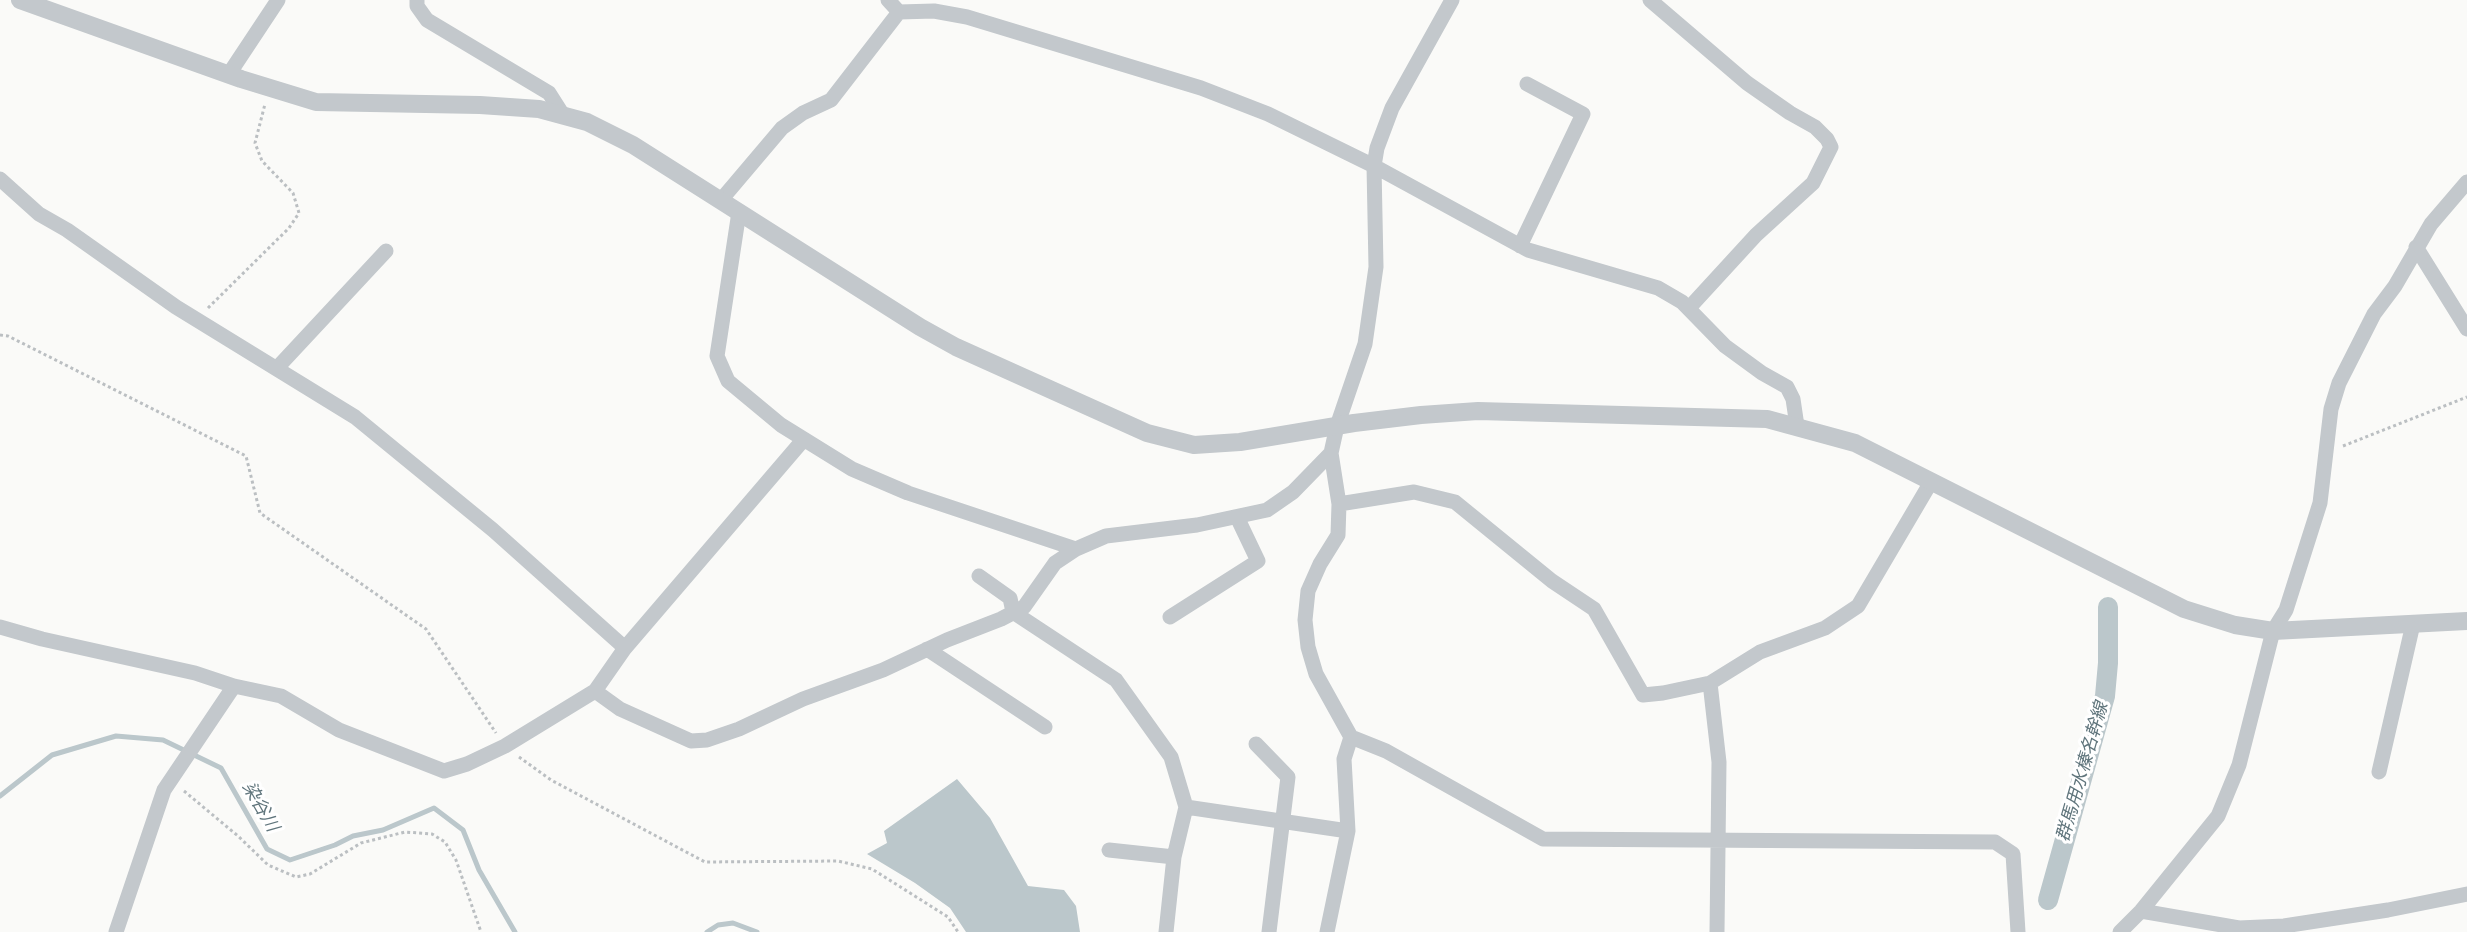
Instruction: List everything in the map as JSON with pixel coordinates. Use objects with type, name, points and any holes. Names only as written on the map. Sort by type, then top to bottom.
[{"type":"street","points":[[20,0],[229,74],[316,102],[480,105],[539,109],[586,122],[633,145],[882,304],[956,347],[1147,433],[1194,445],[1240,442],[1421,415],[1478,411],[1767,419],[1855,443],[2184,609],[2235,625],[2272,631],[2467,621]]},
{"type":"street","points":[[229,74],[278,0]]},
{"type":"street","points":[[417,0],[417,6],[427,20],[549,93],[563,115]]},
{"type":"street","points":[[888,0],[899,12],[934,11],[967,17],[1202,88],[1268,114],[1374,166],[1520,246],[1569,263],[1658,288],[1689,308],[1725,346],[1762,373],[1787,387],[1793,399],[1797,426]]},
{"type":"street","points":[[1452,0],[1392,108],[1377,148],[1374,166],[1375,278],[1365,344],[1337,426],[1331,453],[1339,504],[1338,535],[1320,564],[1308,591],[1305,620],[1308,647],[1316,674],[1351,737],[1386,751],[1543,839],[1995,842],[2013,854],[2018,932]]},
{"type":"street","points":[[1650,0],[1747,83],[1790,113],[1815,127],[1827,139],[1831,147],[1813,183],[1756,235],[1689,308]]},
{"type":"street","points":[[721,200],[782,128],[803,113],[831,100],[899,12]]},
{"type":"street","points":[[1520,246],[1583,114],[1527,84]]},
{"type":"street","points":[[0,179],[39,214],[67,230],[196,319],[355,417],[493,530],[625,648]]},
{"type":"street","points":[[2120,932],[2141,911],[2218,816],[2239,765],[2272,631],[2286,610],[2320,503],[2331,409],[2339,383],[2374,314],[2395,286],[2416,247],[2431,224],[2467,182]]},
{"type":"street","points":[[739,213],[717,356],[728,381],[781,425],[852,469],[908,494],[1076,549]]},
{"type":"street","points":[[2416,247],[2467,329]]},
{"type":"street","points":[[277,368],[386,251]]},
{"type":"street","points":[[0,627],[42,639],[195,673],[234,686],[281,696],[339,730],[444,771],[467,764],[505,746],[595,691],[625,648],[804,439]]},
{"type":"street","points":[[595,691],[620,709],[691,741],[707,741],[739,729],[803,699],[883,670],[1024,607],[1055,563],[1076,549],[1106,536],[1197,525],[1267,510],[1293,492],[1331,453]]},
{"type":"street","points":[[1339,504],[1414,492],[1455,502],[1552,581],[1594,609],[1643,694],[1663,693],[1710,683],[1760,652],[1825,628],[1858,606],[1931,482]]},
{"type":"street","points":[[1170,618],[1258,561],[1237,517]]},
{"type":"street","points":[[980,576],[1010,598],[1013,612],[1116,680],[1171,757],[1186,807],[1174,857],[1166,932]]},
{"type":"street","points":[[2379,772],[2413,624]]},
{"type":"street","points":[[927,649],[1045,727]]},
{"type":"street","points":[[1710,683],[1719,762],[1717,932]]},
{"type":"street","points":[[116,932],[164,790],[234,686]]},
{"type":"street","points":[[1327,932],[1348,831],[1344,759],[1351,737]]},
{"type":"street","points":[[1256,744],[1288,777],[1269,932]]},
{"type":"street","points":[[1186,807],[1348,831]]},
{"type":"street","points":[[1109,850],[1174,857]]},
{"type":"street","points":[[2141,911],[2239,928],[2284,926],[2388,910],[2467,894]]},
{"type":"path","points":[[196,319],[288,228],[299,213],[293,194],[262,161],[255,143],[268,87]]},
{"type":"path","points":[[0,335],[8,336],[246,456],[260,513],[426,629],[505,746],[551,780],[705,862],[838,861],[872,869],[948,917],[958,932]]},
{"type":"path","points":[[2327,452],[2467,397]]},
{"type":"path","points":[[171,780],[238,836],[268,865],[296,877],[310,874],[361,843],[405,832],[432,834],[445,842],[456,860],[481,932]]},
{"type":"shaded area","points":[[957,779],[990,818],[1028,886],[1064,890],[1076,906],[1080,932],[966,932],[950,908],[915,883],[867,854],[887,843],[884,831]]},
{"type":"waterway","name":"群馬用水榛名幹線","points":[[2048,900],[2105,696],[2108,663],[2108,607]]},
{"type":"waterway","name":"染谷川","points":[[0,796],[52,755],[116,736],[163,740],[221,768],[267,849],[290,860],[335,845],[353,836],[383,830],[434,808],[463,830],[479,870],[515,932]]},
{"type":"waterway","name":"染谷川","points":[[707,932],[718,925],[733,923],[757,932]]}]
